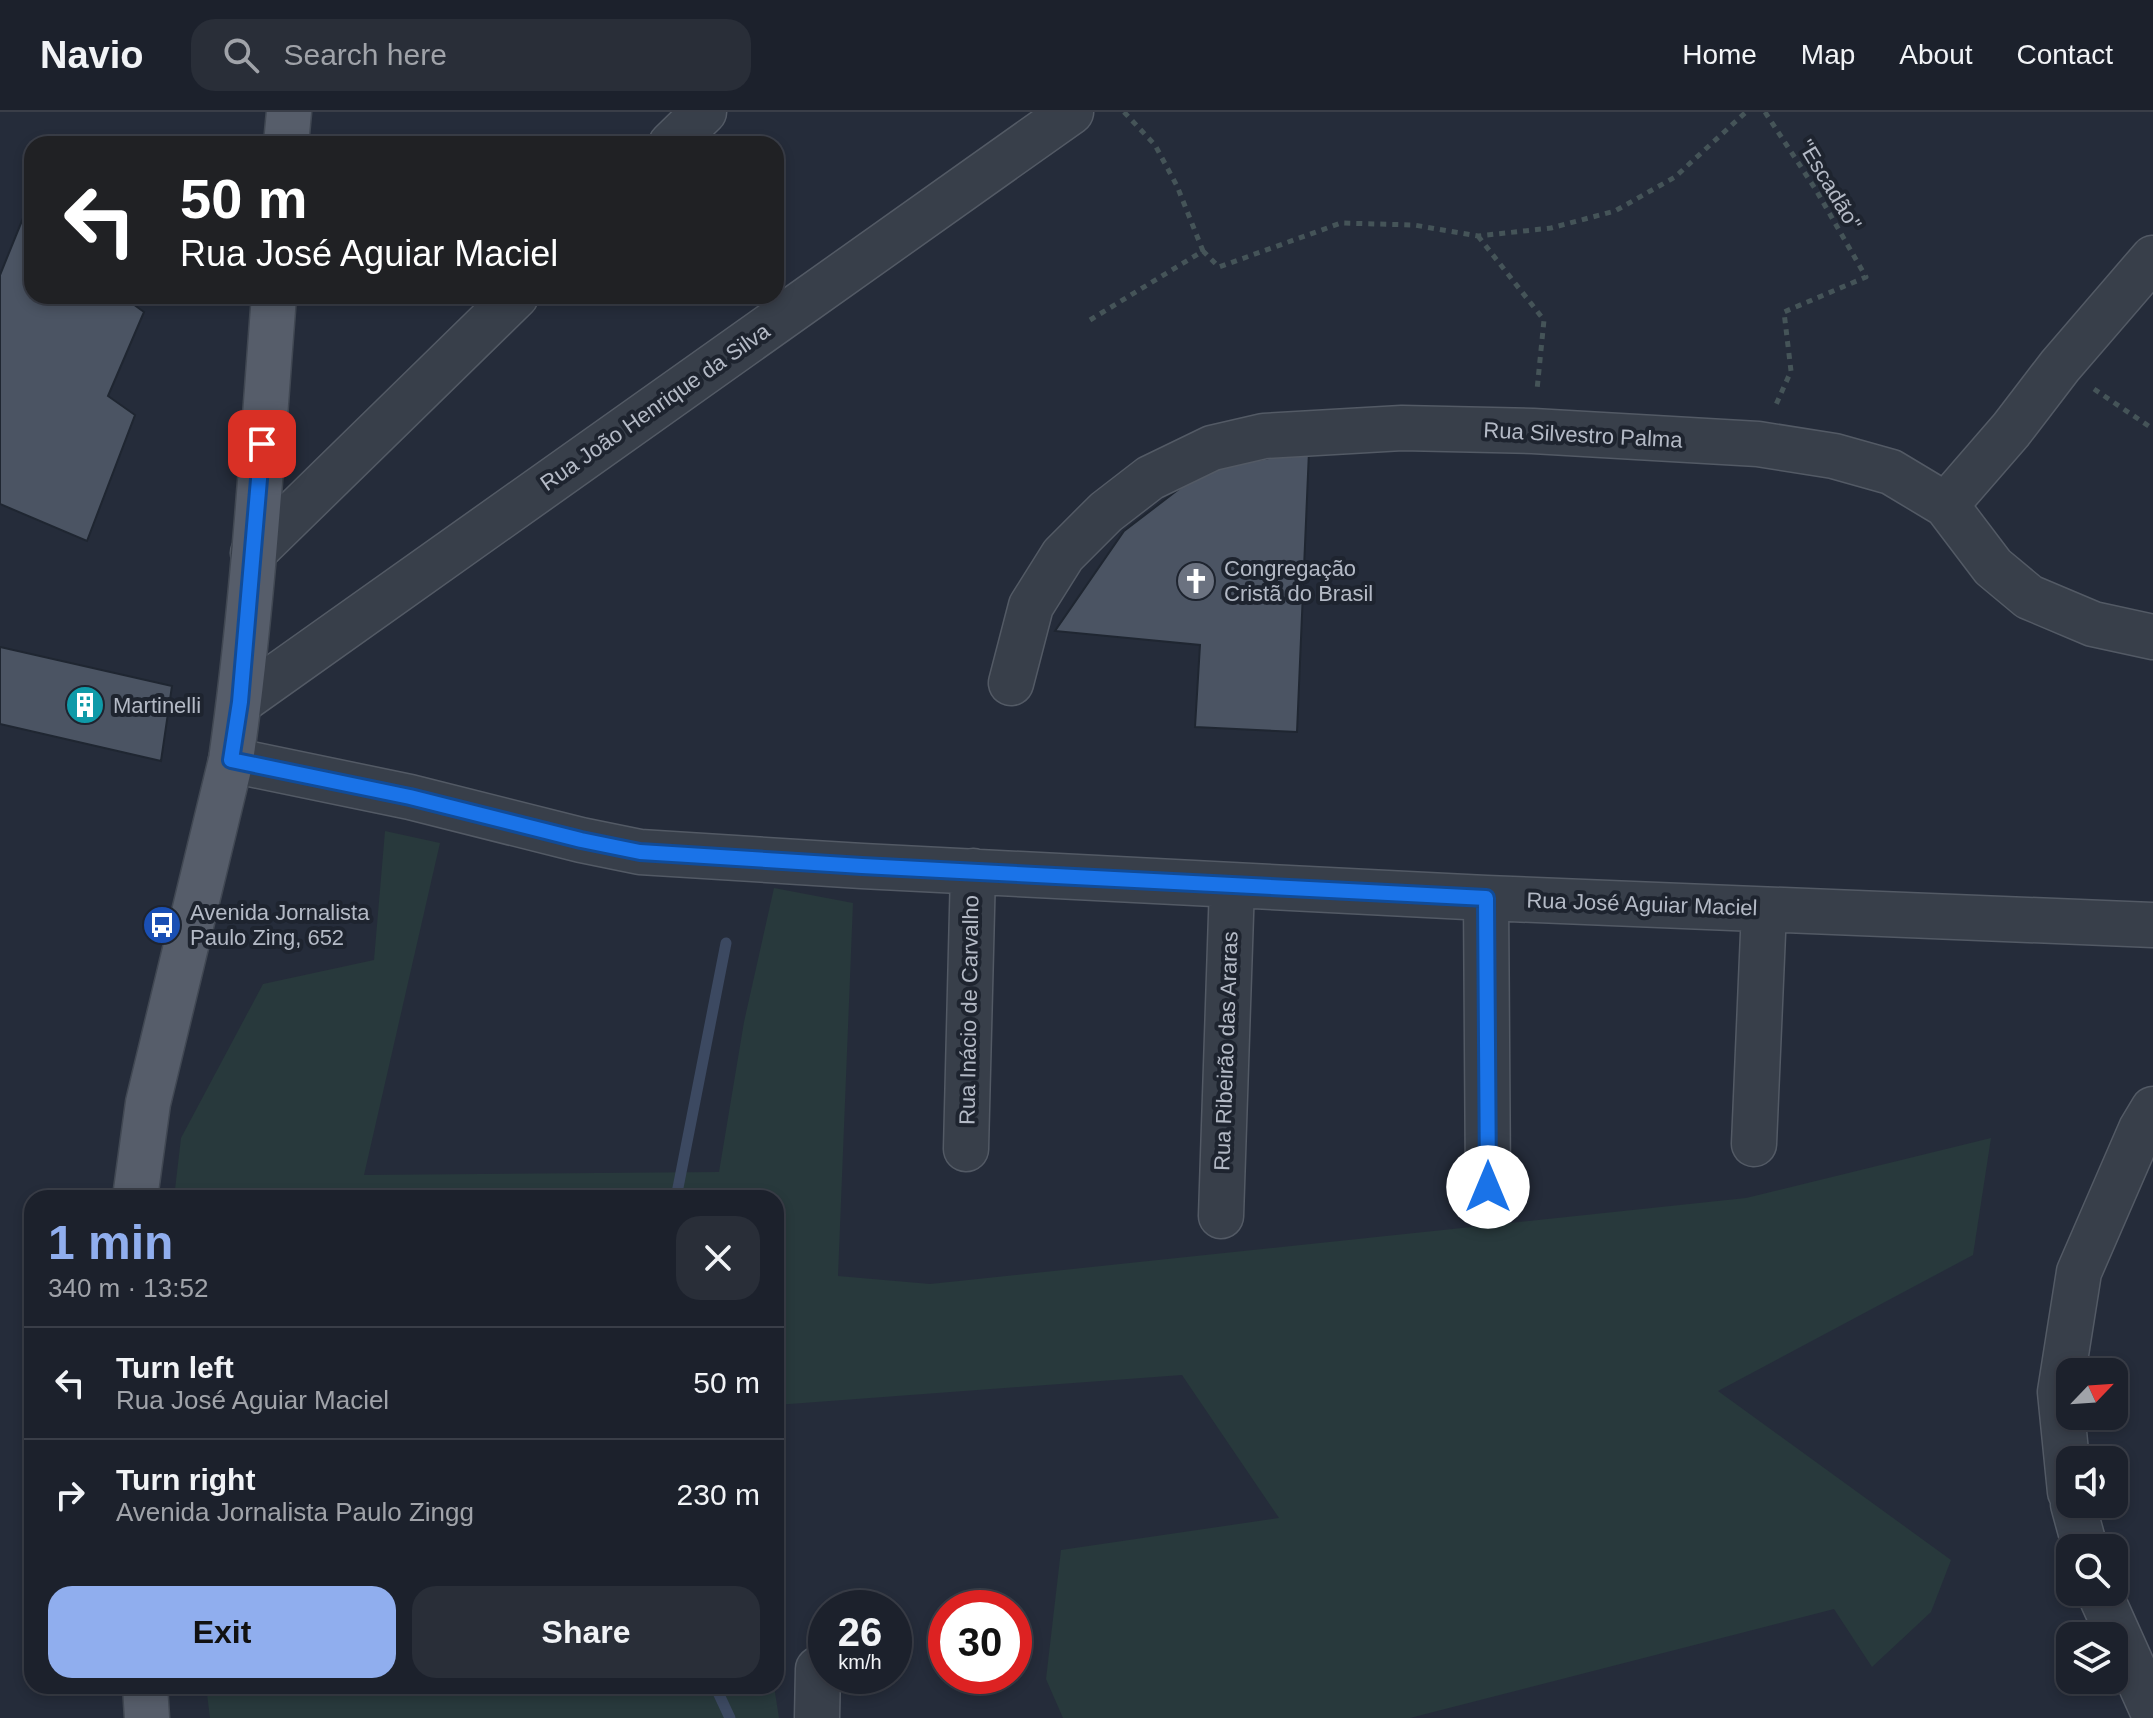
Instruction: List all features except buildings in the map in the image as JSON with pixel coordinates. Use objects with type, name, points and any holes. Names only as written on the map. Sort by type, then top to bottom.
[{"type":"main road","points":[[287,136],[289,112]]},
{"type":"main road","points":[[136,1190],[148,1103],[231,760],[240,702],[273,304]]},
{"type":"main road","points":[[146,1694],[147,1718]]},
{"type":"street","points":[[679,136],[704,112]]},
{"type":"street","name":"Rua João Henrique da Silva","points":[[240,702],[1071,112]]},
{"type":"street","points":[[2153,258],[1946,505],[1993,567],[2029,597],[2093,624],[2153,637]]},
{"type":"street","points":[[253,553],[508,304]]},
{"type":"street","name":"Rua Silvestro Palma","points":[[1011,683],[1031,606],[1063,555],[1106,512],[1162,472],[1212,448],[1264,436],[1402,428],[1533,431],[1758,444],[1834,456],[1891,472],[1946,505]]},
{"type":"street","name":"Rua José Aguiar Maciel","points":[[231,760],[395,793],[640,852],[1486,898],[2153,925]]},
{"type":"street","name":"Rua Inácio de Carvalho","points":[[966,1149],[973,871]]},
{"type":"street","name":"Rua Ribeirão das Araras","points":[[1221,1216],[1232,885]]},
{"type":"street","points":[[1486,898],[1488,1187]]},
{"type":"street","points":[[1754,1144],[1764,910]]},
{"type":"street","points":[[2065,1446],[2060,1392],[2079,1272],[2141,1129],[2153,1109]]},
{"type":"street","points":[[2105,1606],[2153,1712]]},
{"type":"street","points":[[817,1694],[817,1718]]},
{"type":"path","points":[[1124,112],[1155,145],[1177,186],[1203,251],[1219,267],[1341,223],[1414,225],[1478,236],[1551,228],[1615,211],[1675,177],[1746,112]]},
{"type":"path","name":"\"Escadão\"","points":[[1758,444],[1791,371],[1784,312],[1866,277],[1816,190],[1765,112]]},
{"type":"path","points":[[1478,236],[1544,320],[1533,431]]},
{"type":"path","points":[[1090,320],[1203,251]]},
{"type":"path","points":[[2060,366],[2153,429]]},
{"type":"shaded area","points":[[385,831],[440,843],[364,1175],[719,1172],[744,1022],[774,888],[853,903],[838,1276],[930,1284],[1746,1198],[1991,1138],[1973,1255],[1718,1391],[1951,1560],[1931,1612],[1872,1667],[1834,1609],[1410,1718],[1063,1718],[1046,1679],[1061,1550],[1279,1518],[1182,1375],[784,1404],[784,1190],[175,1190],[181,1138],[263,984],[374,960]]},
{"type":"shaded area","points":[[207,1694],[775,1694],[779,1718],[210,1718]]},
{"type":"waterway","points":[[678,1190],[726,943]]},
{"type":"waterway","points":[[719,1694],[730,1718]]},
{"type":"place","name":"Congregação Cristã do Brasil","points":[[1196,581]]},
{"type":"place","name":"Martinelli","points":[[85,705]]},
{"type":"place","name":"Avenida Jornalista Paulo Zing, 652","points":[[162,925]]},
{"type":"route","points":[[262,444],[240,702],[231,760],[410,797],[640,852],[1486,898],[1488,1187]]}]
